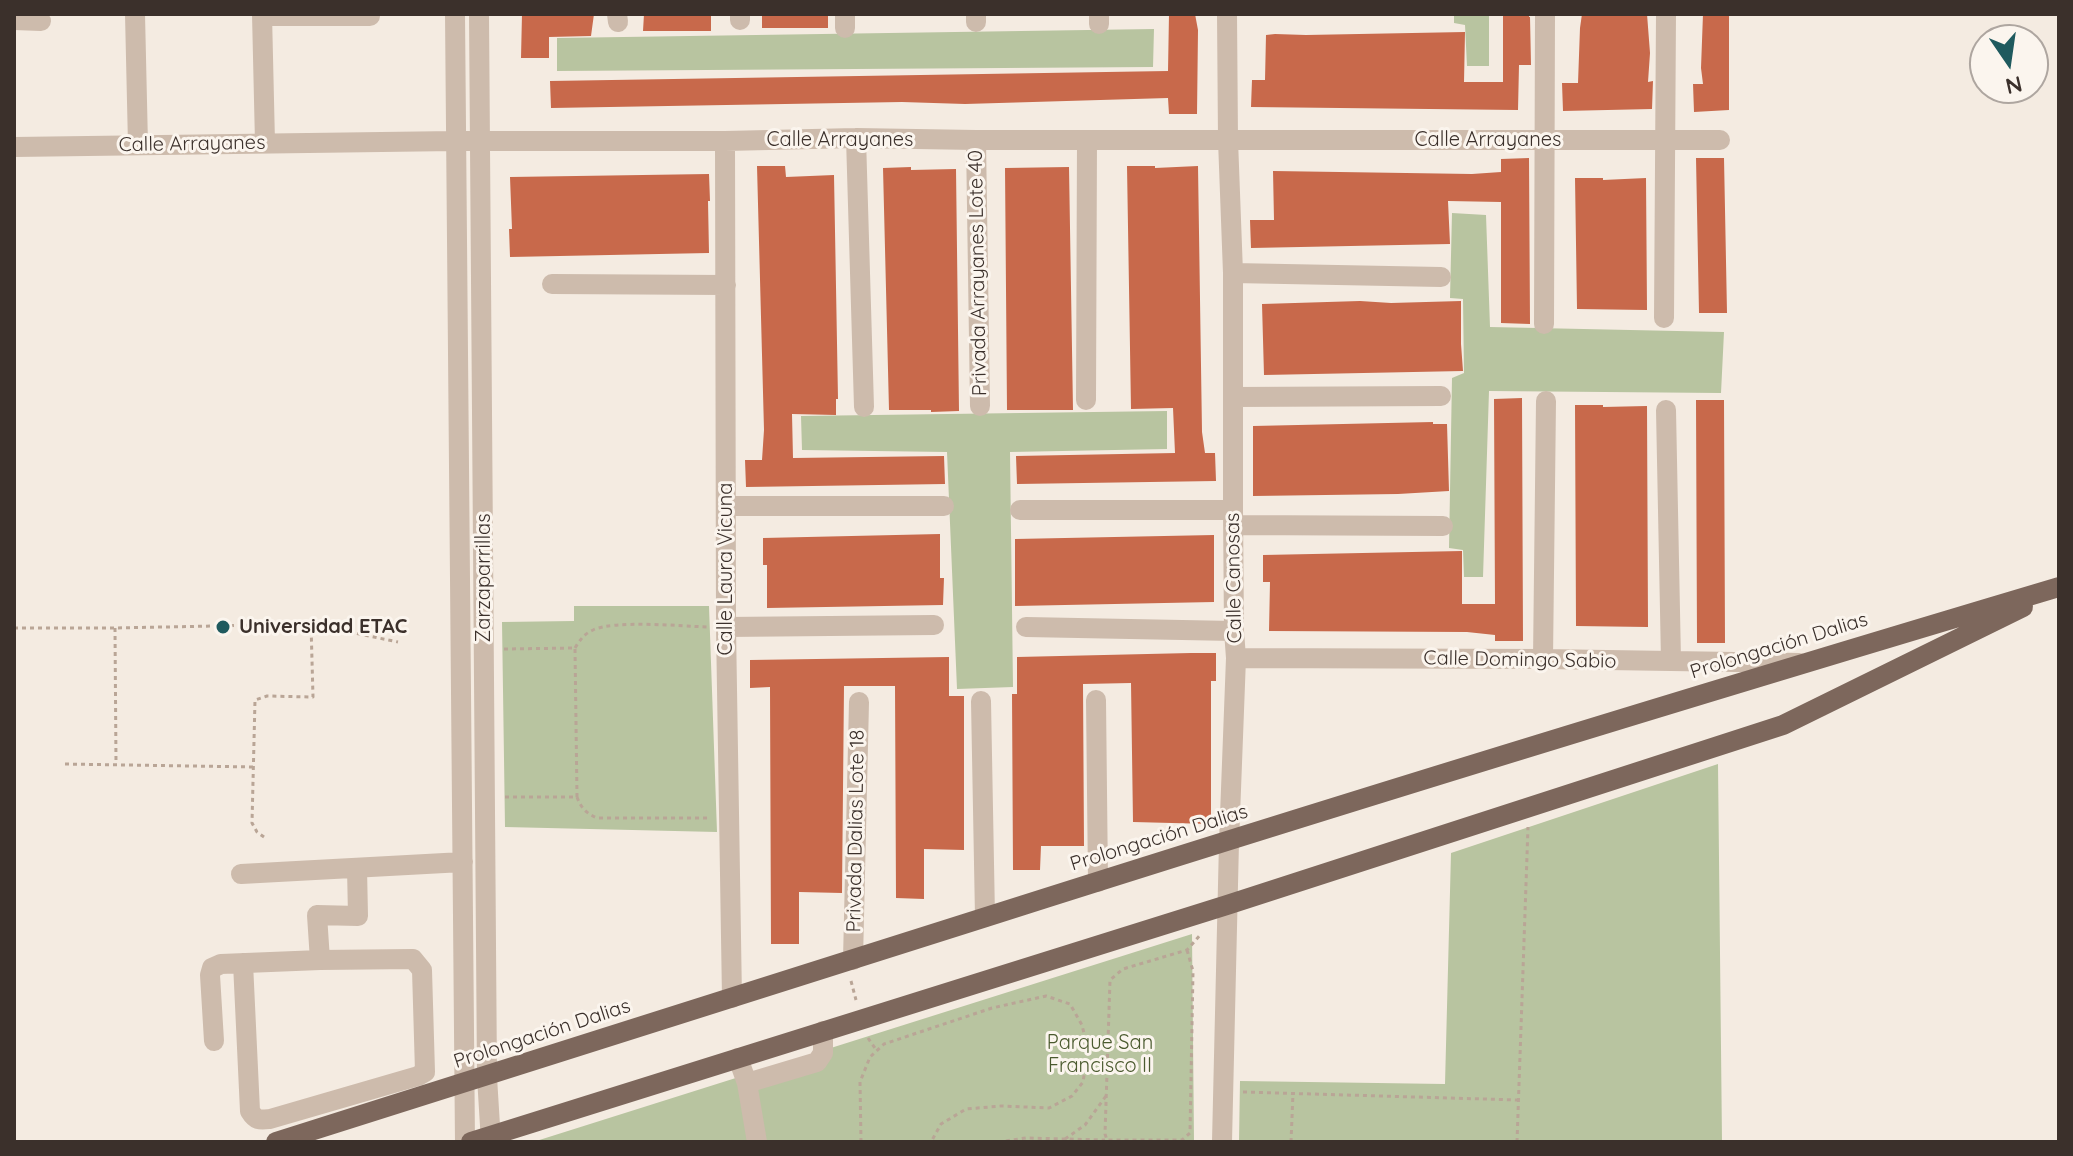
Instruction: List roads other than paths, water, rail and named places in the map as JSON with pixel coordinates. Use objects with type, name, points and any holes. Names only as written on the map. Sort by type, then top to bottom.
[{"type":"main road","name":"Prolongación Dalias","points":[[276,1142],[985,917],[1803,663],[2059,588]]},
{"type":"main road","name":"Prolongación Dalias","points":[[480,1140],[1227,905],[1783,725],[2059,588]]},
{"type":"street","points":[[135,14],[138,145]]},
{"type":"street","name":"Zarzaparrillas","points":[[455,14],[465,1083],[480,1140]]},
{"type":"street","name":"Zarzaparrillas","points":[[479,14],[487,1077],[480,1140]]},
{"type":"street","name":"Calle Canosas","points":[[1219,1140],[1236,658],[1227,14]]},
{"type":"street","points":[[1544,324],[1545,14]]},
{"type":"street","points":[[1664,318],[1666,14]]},
{"type":"street","points":[[265,143],[262,15],[370,16]]},
{"type":"street","points":[[14,20],[41,21]]},
{"type":"street","points":[[856,138],[864,407]]},
{"type":"street","name":"Calle Arrayanes","points":[[14,147],[856,138],[1720,140]]},
{"type":"street","name":"Privada Arrayanes Lote 40","points":[[976,140],[980,406]]},
{"type":"street","points":[[1086,400],[1087,140]]},
{"type":"street","name":"Calle Laura Vicuna","points":[[725,141],[726,627],[732,998]]},
{"type":"street","points":[[1233,273],[1441,277]]},
{"type":"street","points":[[552,284],[726,285]]},
{"type":"street","points":[[1234,397],[1441,396]]},
{"type":"street","points":[[1543,659],[1546,401]]},
{"type":"street","points":[[1666,410],[1671,661]]},
{"type":"street","points":[[726,506],[944,506]]},
{"type":"street","points":[[1020,510],[1443,526]]},
{"type":"street","points":[[726,627],[934,625]]},
{"type":"street","points":[[1026,627],[1234,631]]},
{"type":"street","name":"Calle Domingo Sabio","points":[[1236,658],[1803,663]]},
{"type":"street","points":[[1096,700],[1098,882]]},
{"type":"street","points":[[981,701],[985,917]]},
{"type":"street","name":"Privada Dalias Lote 18","points":[[849,961],[859,702]]},
{"type":"street","points":[[241,874],[463,862]]},
{"type":"street","points":[[320,960],[317,915],[358,916],[357,868]]},
{"type":"street","points":[[214,1041],[210,975],[212,968],[221,964],[243,963],[320,960],[413,959],[422,970],[425,1072],[270,1119],[254,1118],[250,1111],[243,963]]},
{"type":"street","points":[[747,1083],[817,1062],[823,1053],[823,1031]]},
{"type":"street","points":[[738,1058],[747,1083],[757,1142]]},
{"type":"place","name":"Universidad ETAC","points":[[223,627]]},
{"type":"park label","name":"Parque San Francisco II","points":[[1100,1054]]}]
